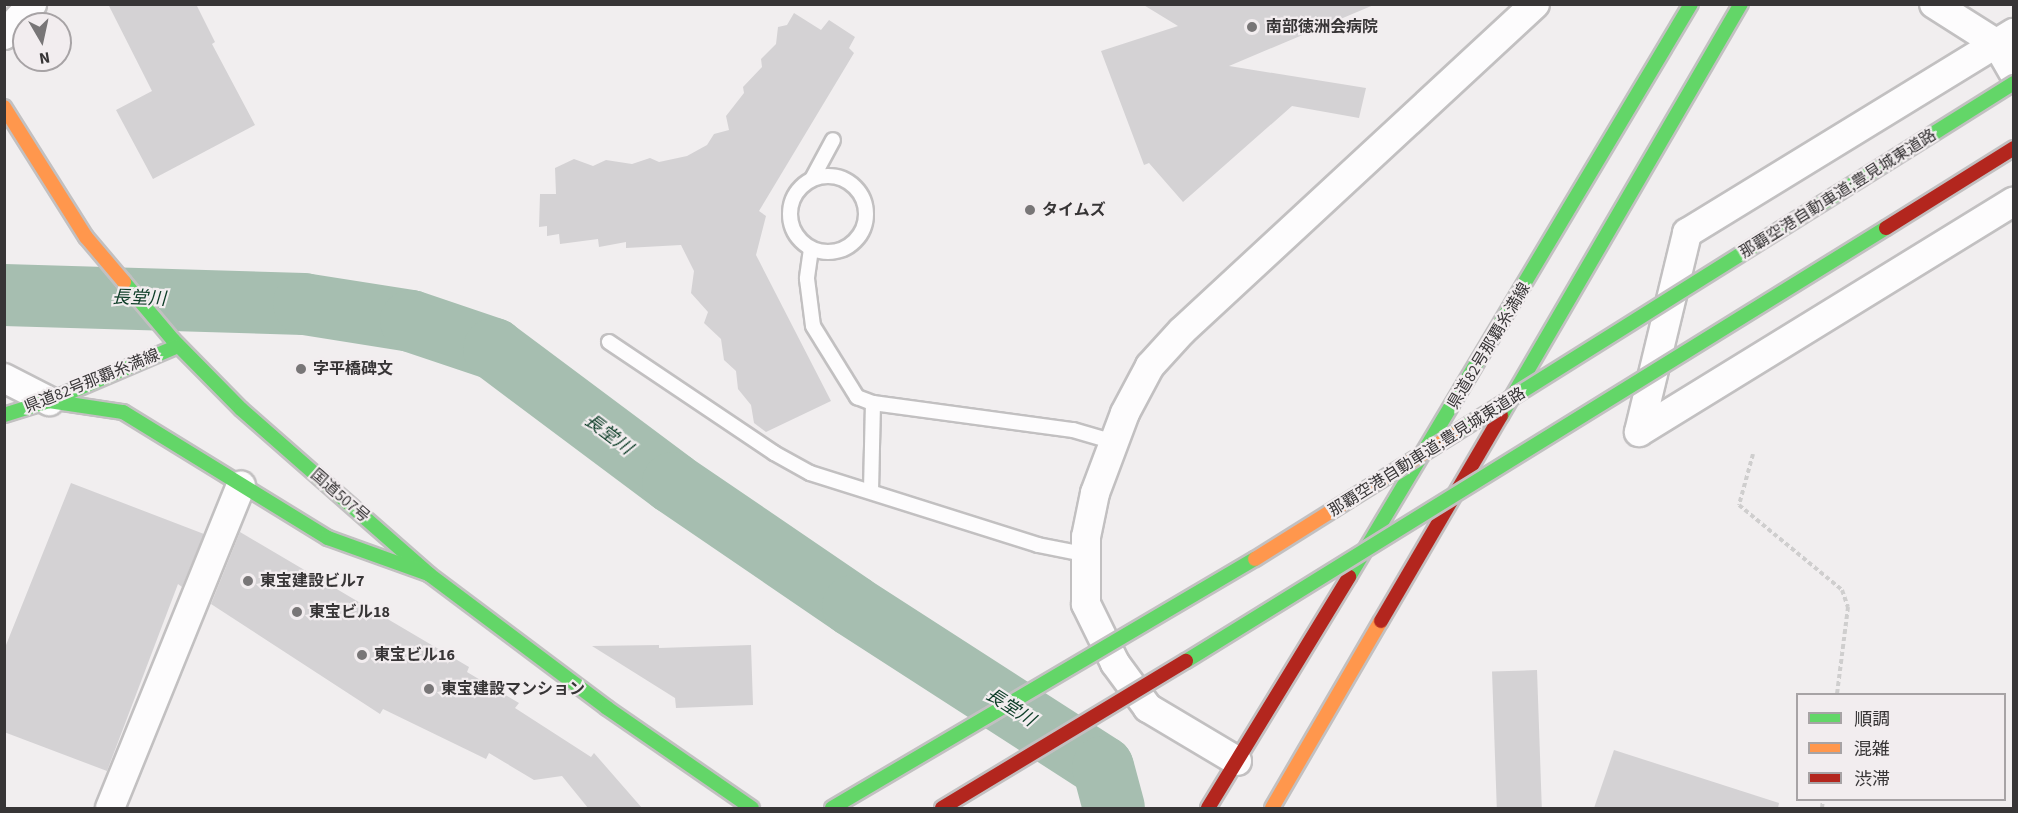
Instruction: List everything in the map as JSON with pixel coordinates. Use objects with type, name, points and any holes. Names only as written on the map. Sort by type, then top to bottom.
[{"type":"main road","name":"県道82号那覇糸満線","points":[[1210,806],[1462,393],[1691,4]]},
{"type":"main road","points":[[1272,808],[1741,4]]},
{"type":"main road","name":"那覇空港自動車道;豊見城東道路","points":[[832,808],[1268,552],[2013,82]]},
{"type":"main road","name":"国道507号","points":[[4,106],[86,237],[176,343],[241,409],[430,575],[607,708],[752,808]]},
{"type":"main road","points":[[942,808],[1316,583],[2013,148]]},
{"type":"main road","name":"県道82号那覇糸満線","points":[[4,415],[50,401],[176,343]]},
{"type":"main road","points":[[50,401],[123,412],[148,424],[241,486],[328,538],[430,575]]},
{"type":"street","points":[[4,34],[32,4]]},
{"type":"street","points":[[1237,761],[1148,708],[1115,663],[1086,604],[1084,554],[1095,493],[1114,442],[1150,366],[1182,332],[1535,4]]},
{"type":"street","points":[[1934,4],[2005,38]]},
{"type":"street","points":[[2005,38],[2013,73]]},
{"type":"street","points":[[2005,38],[1687,233],[1640,432],[2013,201]]},
{"type":"street","points":[[4,378],[50,401]]},
{"type":"street","points":[[110,808],[241,486]]},
{"type":"lane","points":[[812,179],[836,176],[847,181],[864,200],[866,213],[864,226],[849,246],[824,252],[811,249],[793,232],[789,214],[794,196],[812,179],[833,140]]},
{"type":"lane","points":[[811,249],[807,279],[813,326],[857,397],[873,403],[1073,430],[1114,442]]},
{"type":"lane","points":[[609,342],[774,453],[810,473],[1038,545],[1084,554]]},
{"type":"lane","points":[[871,491],[873,403]]},
{"type":"path","points":[[1753,454],[1739,505],[1842,590],[1848,608],[1837,693]]},
{"type":"building","points":[[108,4],[196,4],[215,42],[212,44],[255,125],[153,179],[116,110],[152,91]]},
{"type":"building","points":[[1142,4],[1376,4],[1229,66],[1366,88],[1359,118],[1292,106],[1183,202],[1149,163],[1144,165],[1101,51],[1178,26]]},
{"type":"building","points":[[794,13],[821,30],[829,20],[855,37],[849,48],[854,53],[759,211],[766,216],[756,255],[831,401],[766,432],[754,423],[751,405],[738,389],[736,371],[724,360],[721,339],[704,323],[708,312],[691,293],[694,271],[681,245],[626,248],[626,242],[599,247],[598,239],[560,244],[559,234],[547,236],[547,226],[539,227],[540,194],[556,194],[555,168],[574,159],[593,166],[606,160],[632,164],[650,158],[659,162],[687,156],[707,145],[714,134],[729,130],[726,116],[744,93],[743,87],[762,67],[761,59],[776,44],[778,27],[787,25]]},
{"type":"building","points":[[71,483],[204,534],[182,587],[178,584],[107,771],[4,732],[4,650]]},
{"type":"building","points":[[240,532],[469,667],[467,672],[519,703],[515,708],[591,757],[594,753],[642,808],[588,808],[562,776],[534,780],[489,753],[486,759],[383,709],[380,714],[211,604]]},
{"type":"building","points":[[659,645],[659,648],[751,645],[753,705],[676,708],[675,698],[592,646]]},
{"type":"building","points":[[1537,670],[1542,808],[1497,808],[1492,672]]},
{"type":"building","points":[[1614,750],[1779,803],[1778,808],[1594,808]]},
{"type":"waterway","name":"長堂川","points":[[4,295],[304,304],[411,321],[494,349],[673,483],[853,606],[1103,767],[1114,808]]},
{"type":"traffic: fast","points":[[1349,577],[1691,4]]},
{"type":"traffic: fast","points":[[1501,416],[1741,4]]},
{"type":"traffic: fast","points":[[1454,434],[2014,83]]},
{"type":"traffic: fast","points":[[1186,661],[1886,228]]},
{"type":"traffic: fast","points":[[124,282],[173,340],[241,409],[430,575],[607,708],[752,808]]},
{"type":"traffic: fast","points":[[4,415],[49,401],[178,346]]},
{"type":"traffic: fast","points":[[49,401],[123,412],[328,538],[428,574]]},
{"type":"traffic: fast","points":[[832,808],[1255,559]]},
{"type":"traffic: slow","points":[[4,107],[86,237],[124,282]]},
{"type":"traffic: slow","points":[[1255,559],[1454,434]]},
{"type":"traffic: slow","points":[[1272,808],[1381,621]]},
{"type":"traffic: jam","points":[[1886,228],[2014,148]]},
{"type":"traffic: jam","points":[[1381,621],[1501,416]]},
{"type":"traffic: jam","points":[[1208,808],[1349,577]]},
{"type":"traffic: jam","points":[[942,808],[1186,661]]},
{"type":"place","name":"南部徳洲会病院","points":[[1252,27]]},
{"type":"place","name":"タイムズ","points":[[1030,210]]},
{"type":"place","name":"字平橋碑文","points":[[301,369]]},
{"type":"place","name":"東宝建設ビル7","points":[[248,581]]},
{"type":"place","name":"東宝ビル18","points":[[297,612]]},
{"type":"place","name":"東宝ビル16","points":[[362,655]]},
{"type":"place","name":"東宝建設マンション","points":[[429,689]]}]
